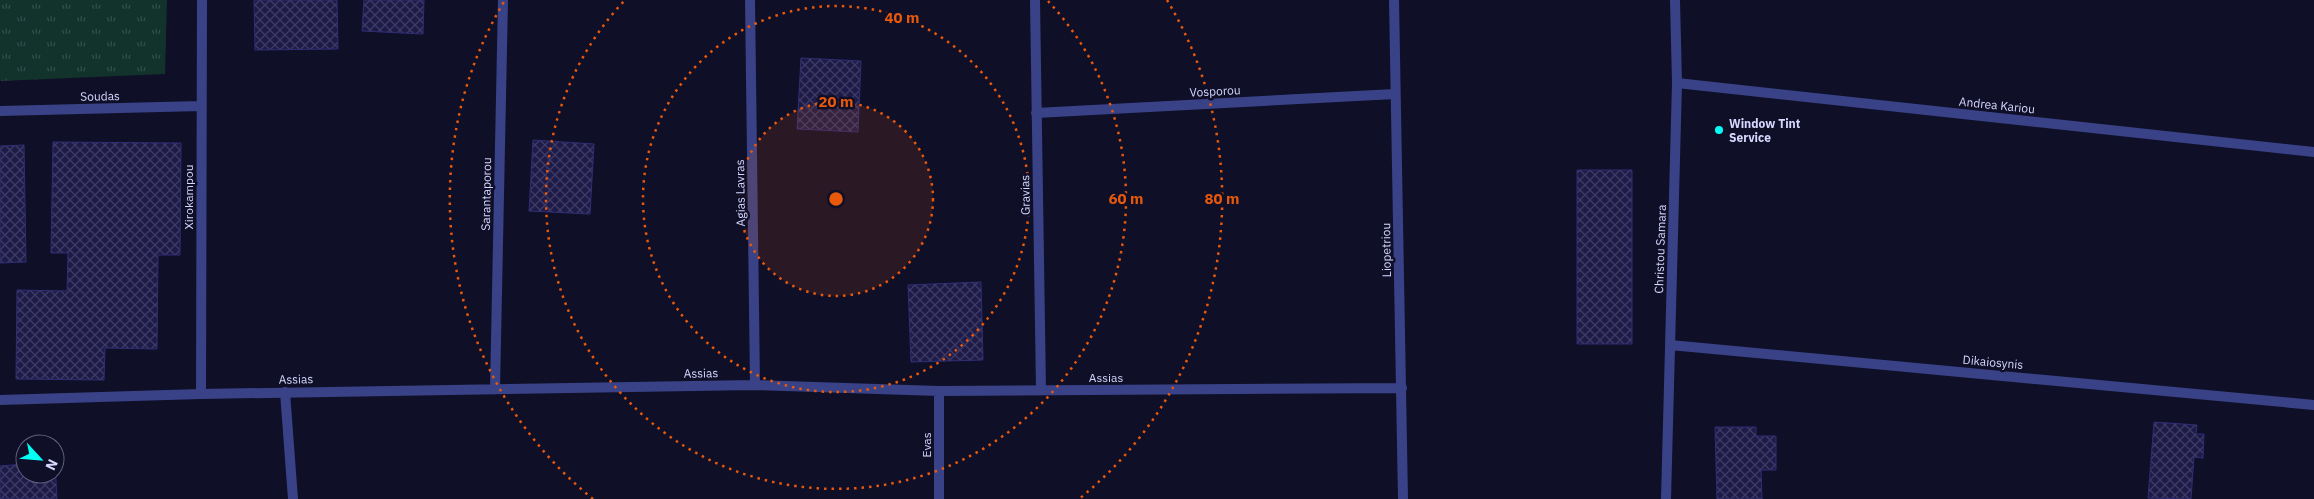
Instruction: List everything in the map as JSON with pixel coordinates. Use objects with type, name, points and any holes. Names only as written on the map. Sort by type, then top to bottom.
[{"type":"street","name":"Xirokampou","points":[[201,394],[202,0]]},
{"type":"street","name":"Sarantaporou","points":[[495,389],[503,0]]},
{"type":"street","name":"Agias Lavras","points":[[750,0],[755,385]]},
{"type":"street","name":"Gravias","points":[[1035,0],[1041,390]]},
{"type":"street","name":"Liopetriou","points":[[1394,0],[1403,499]]},
{"type":"street","name":"Christou Samara","points":[[1666,499],[1677,83],[1675,0]]},
{"type":"street","name":"Andrea Kariou","points":[[1677,83],[2314,152]]},
{"type":"street","name":"Vosporou","points":[[1036,113],[1395,94]]},
{"type":"street","name":"Soudas","points":[[0,111],[201,106]]},
{"type":"street","name":"Dikaiosynis","points":[[1670,345],[2314,405]]},
{"type":"street","name":"Assias","points":[[0,400],[286,392],[755,385],[939,391],[1402,388]]},
{"type":"street","name":"Evas","points":[[939,391],[939,499]]},
{"type":"street","points":[[286,392],[293,499]]},
{"type":"green space","points":[[0,0],[167,0],[165,74],[0,81]]},
{"type":"building","points":[[254,0],[337,0],[338,49],[255,50]]},
{"type":"building","points":[[364,0],[424,0],[423,34],[362,31]]},
{"type":"building","points":[[801,58],[861,61],[858,132],[797,129]]},
{"type":"building","points":[[533,140],[594,144],[590,214],[529,211]]},
{"type":"building","points":[[53,142],[181,143],[180,255],[158,255],[157,349],[105,348],[104,380],[16,379],[17,290],[67,291],[68,253],[51,253]]},
{"type":"building","points":[[24,145],[26,262],[0,263],[0,146]]},
{"type":"building","points":[[1577,170],[1632,170],[1632,344],[1577,344]]},
{"type":"building","points":[[981,282],[983,360],[911,362],[908,285]]},
{"type":"building","points":[[2154,422],[2197,425],[2196,434],[2204,434],[2203,458],[2194,457],[2191,499],[2148,498]]},
{"type":"building","points":[[1715,427],[1756,427],[1756,436],[1776,436],[1776,470],[1761,470],[1762,499],[1717,499]]},
{"type":"building","points":[[15,465],[15,484],[56,484],[57,499],[0,499],[0,466]]},
{"type":"place","name":"Window Tint Service","points":[[1719,130]]}]
